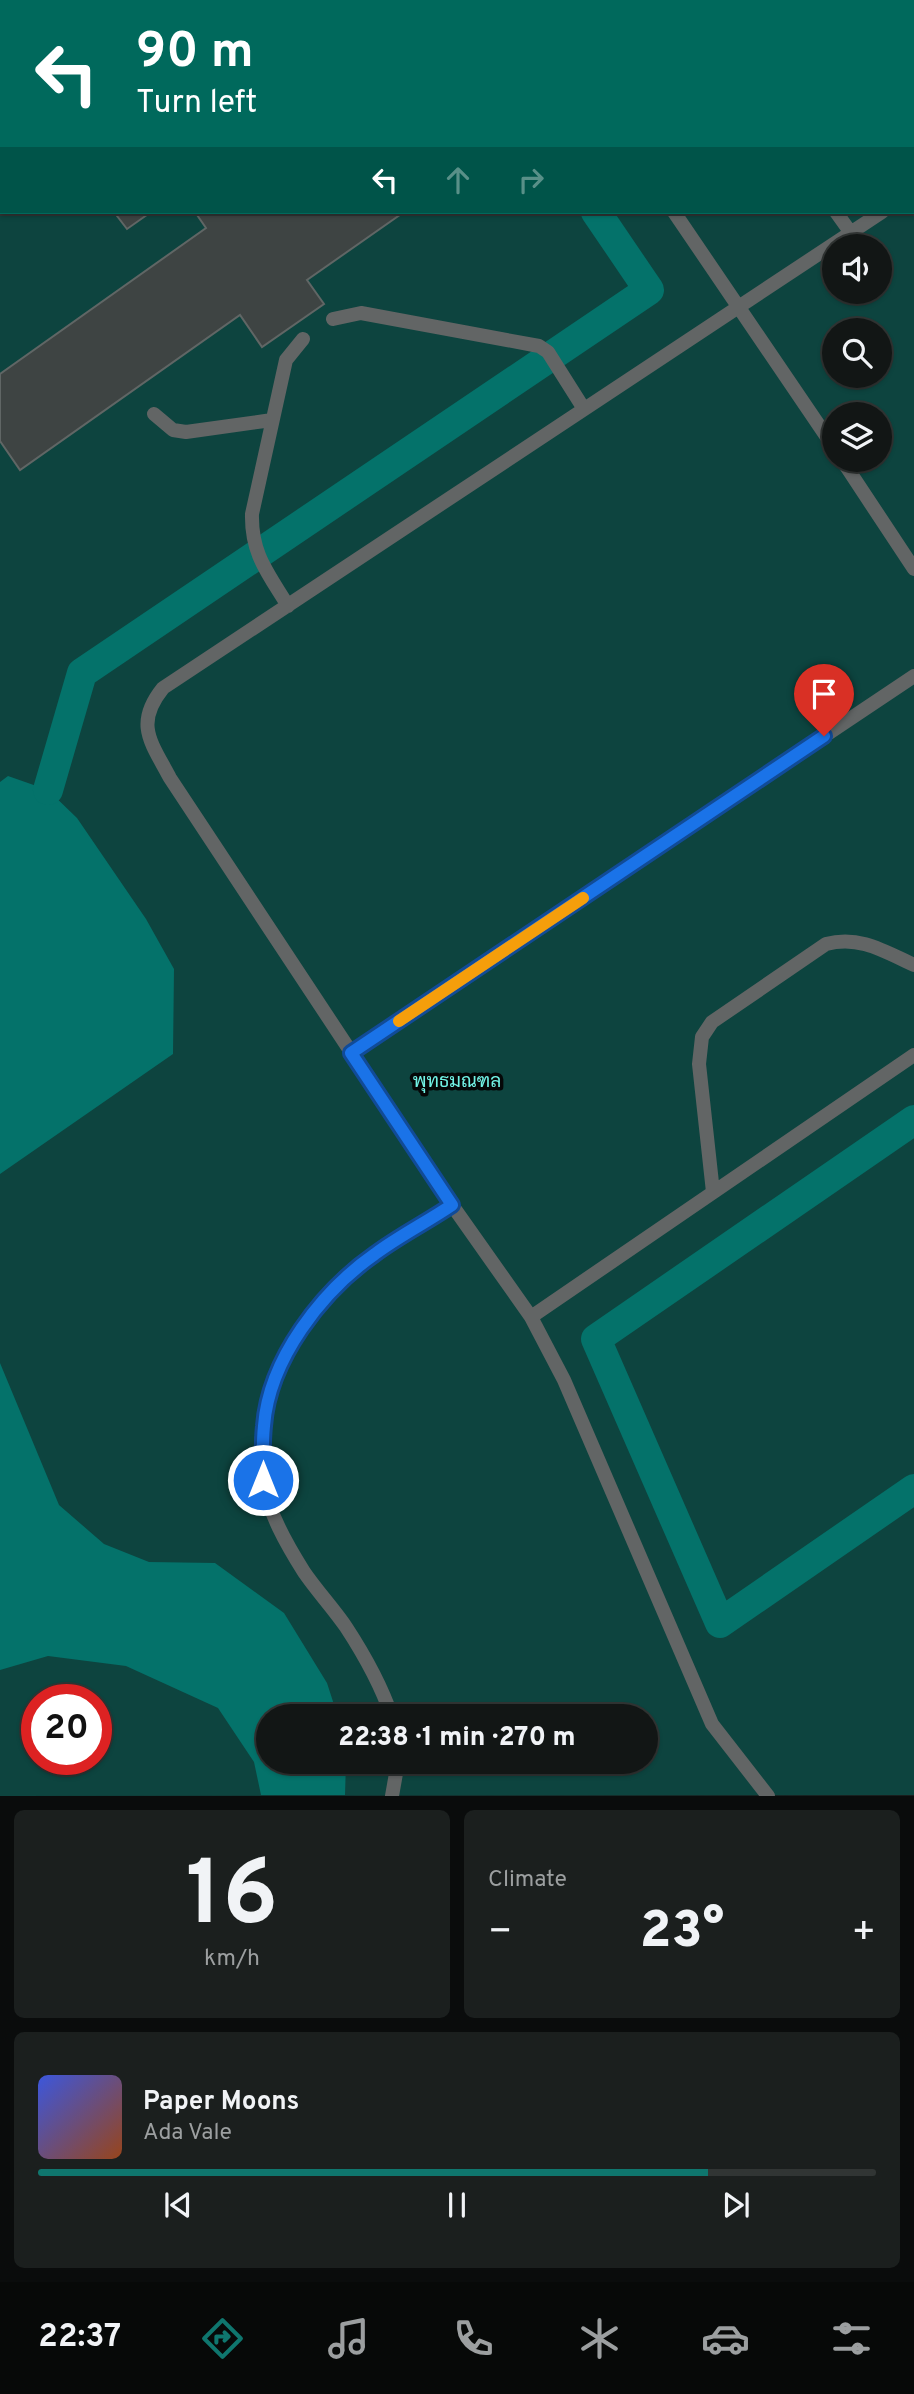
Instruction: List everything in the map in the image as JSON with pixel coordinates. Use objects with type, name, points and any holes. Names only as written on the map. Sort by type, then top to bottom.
[{"type":"lane","points":[[675,214],[822,429]]},
{"type":"lane","points":[[837,214],[851,233]]},
{"type":"lane","points":[[768,1796],[712,1724],[564,1380],[531,1317],[452,1205],[170,778],[150,741],[146,721],[150,705],[163,688],[879,214]]},
{"type":"lane","points":[[333,319],[360,313],[528,342],[548,352],[584,410]]},
{"type":"lane","points":[[288,606],[256,554],[251,536],[252,514],[286,360],[303,339]]},
{"type":"lane","points":[[154,414],[173,429],[186,432],[272,420]]},
{"type":"lane","points":[[850,472],[914,569]]},
{"type":"lane","points":[[351,1053],[914,676]]},
{"type":"lane","points":[[713,1192],[699,1064],[702,1037],[712,1022],[826,944],[845,939],[867,943],[914,965]]},
{"type":"lane","points":[[531,1317],[914,1055]]},
{"type":"lane","points":[[387,1704],[381,1686],[346,1626],[305,1573],[277,1523],[263,1480],[264,1423],[277,1374],[314,1308],[344,1278],[376,1253],[452,1205]]},
{"type":"lane","points":[[392,1796],[396,1774]]},
{"type":"green space","name":"พุทธมณฑล","points":[[0,214],[914,214],[914,1795],[0,1796]]},
{"type":"shaded area","points":[[8,776],[48,790],[77,818],[146,919],[174,969],[173,1054],[0,1174],[0,782]]},
{"type":"shaded area","points":[[0,1363],[59,1505],[104,1544],[149,1562],[215,1563],[284,1613],[327,1683],[334,1704],[256,1704],[256,1771],[254,1762],[218,1708],[126,1666],[48,1656],[0,1670]]},
{"type":"shaded area","points":[[257,1774],[346,1774],[345,1795],[261,1795]]},
{"type":"building","points":[[116,214],[148,214],[127,229]]},
{"type":"building","points":[[196,214],[401,214],[307,280],[324,304],[262,347],[240,315],[20,470],[0,441],[0,374],[206,228]]},
{"type":"waterway","points":[[48,790],[82,673],[649,290],[597,214]]},
{"type":"waterway","points":[[914,1120],[596,1339],[720,1623],[914,1489]]},
{"type":"slow traffic","points":[[399,1021],[583,898]]},
{"type":"route","points":[[263,1480],[264,1423],[277,1374],[314,1308],[344,1278],[376,1253],[452,1205],[351,1053],[824,736]]}]
